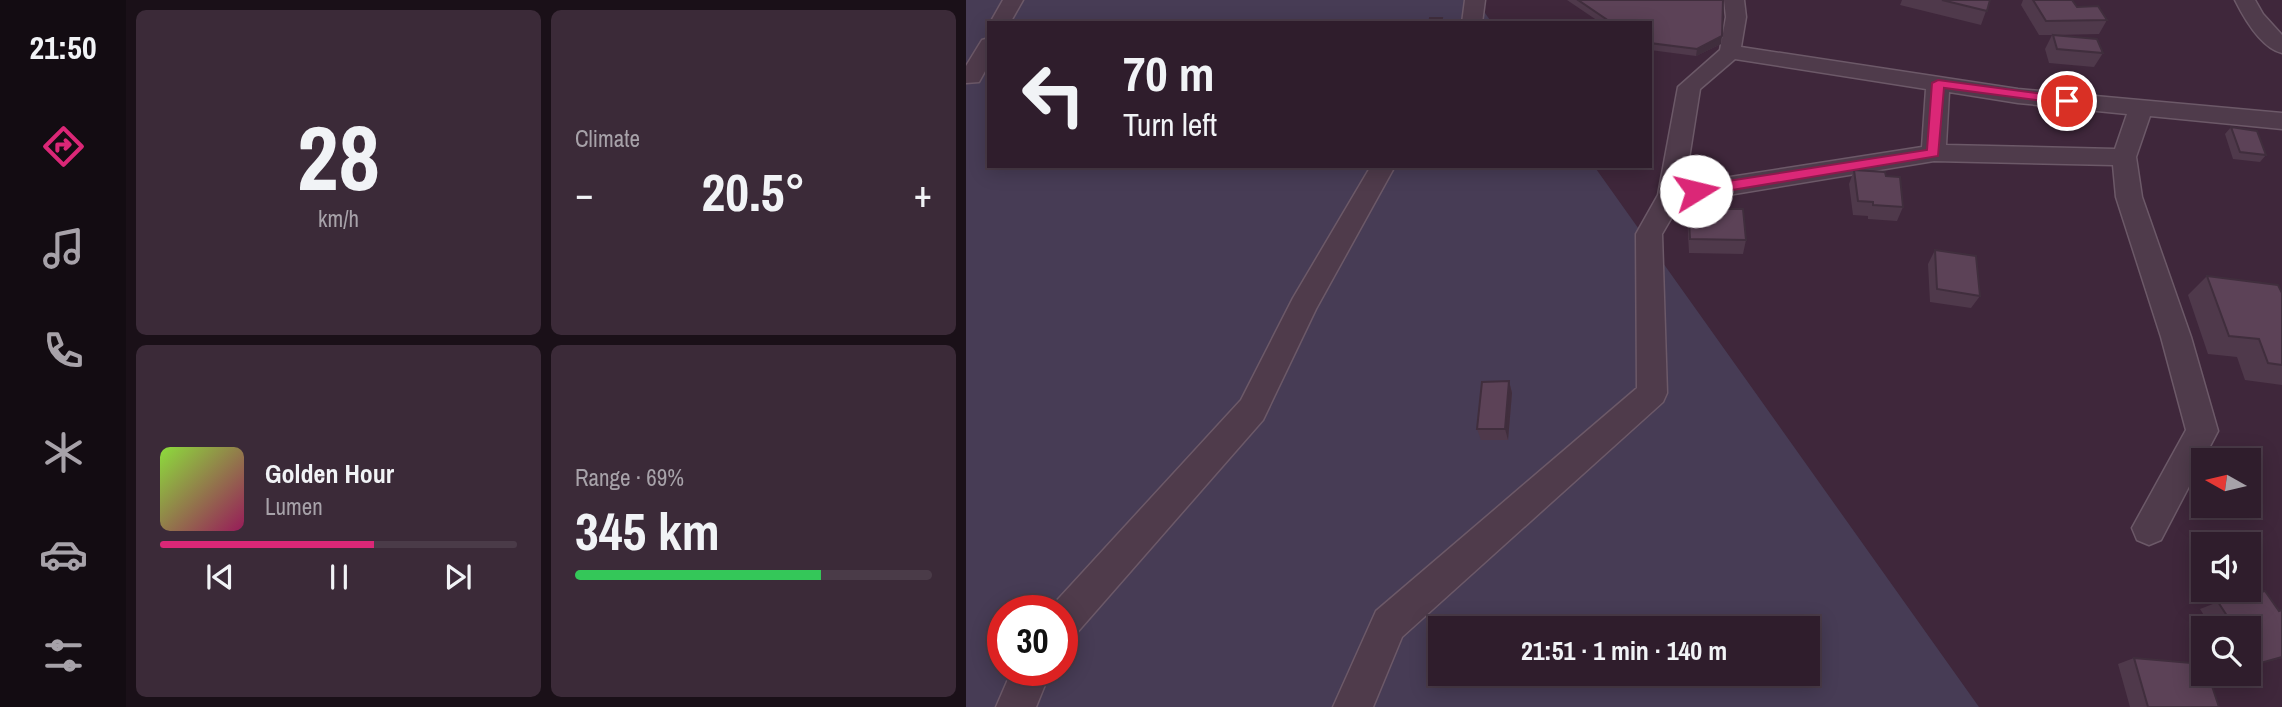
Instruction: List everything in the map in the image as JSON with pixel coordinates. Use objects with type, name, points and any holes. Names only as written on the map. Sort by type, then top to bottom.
[{"type":"street","points":[[1001,21],[1013,0]]},
{"type":"street","points":[[1472,21],[1475,0]]},
{"type":"street","points":[[1353,707],[1389,624],[1586,454],[1652,393],[1649,234],[1671,195],[1689,87],[1730,52],[1736,17],[1734,0]]},
{"type":"street","points":[[2245,0],[2254,16],[2282,47]]},
{"type":"street","points":[[971,77],[987,48]]},
{"type":"street","points":[[1730,52],[2018,96],[2282,121]]},
{"type":"street","points":[[1934,153],[1938,83]]},
{"type":"street","points":[[2141,108],[2123,157],[2129,197],[2176,337],[2202,431],[2149,528]]},
{"type":"street","points":[[1671,195],[1934,153],[2123,157]]},
{"type":"street","points":[[1078,604],[1252,410],[1303,306],[1382,168]]},
{"type":"street","points":[[1016,707],[1025,686]]},
{"type":"shaded area","points":[[966,0],[1476,0],[1491,21],[987,21],[987,168],[1595,168],[1979,707],[966,707]]},
{"type":"building","points":[[1578,0],[1723,0],[1722,36],[1697,49],[1652,43],[1652,21],[1609,21]]},
{"type":"building","points":[[1942,0],[1990,0],[1987,11]]},
{"type":"building","points":[[2033,0],[2072,0],[2077,7],[2098,6],[2107,20],[2046,21]]},
{"type":"building","points":[[1430,18],[1442,18],[1441,21],[1429,21]]},
{"type":"building","points":[[2053,35],[2097,39],[2103,53],[2057,49]]},
{"type":"building","points":[[2231,127],[2257,131],[2266,155],[2240,152]]},
{"type":"building","points":[[1854,170],[1885,172],[1886,176],[1900,177],[1903,207],[1858,201]]},
{"type":"building","points":[[1700,199],[1727,199],[1728,209],[1743,209],[1746,240],[1690,239],[1688,202],[1700,202]]},
{"type":"building","points":[[1935,250],[1976,256],[1980,296],[1937,289]]},
{"type":"building","points":[[2207,276],[2278,285],[2282,293],[2282,365],[2268,363],[2259,339],[2229,336]]},
{"type":"building","points":[[1509,381],[1505,429],[1477,429],[1482,382]]},
{"type":"building","points":[[2265,591],[2279,611],[2282,610],[2282,657],[2261,663],[2261,616],[2227,616],[2218,602],[2261,602],[2261,592]]},
{"type":"building","points":[[2134,658],[2191,663],[2191,686],[2212,686],[2219,707],[2148,707]]},
{"type":"route","points":[[1696,191],[1934,153],[1938,83],[2067,101]]}]
